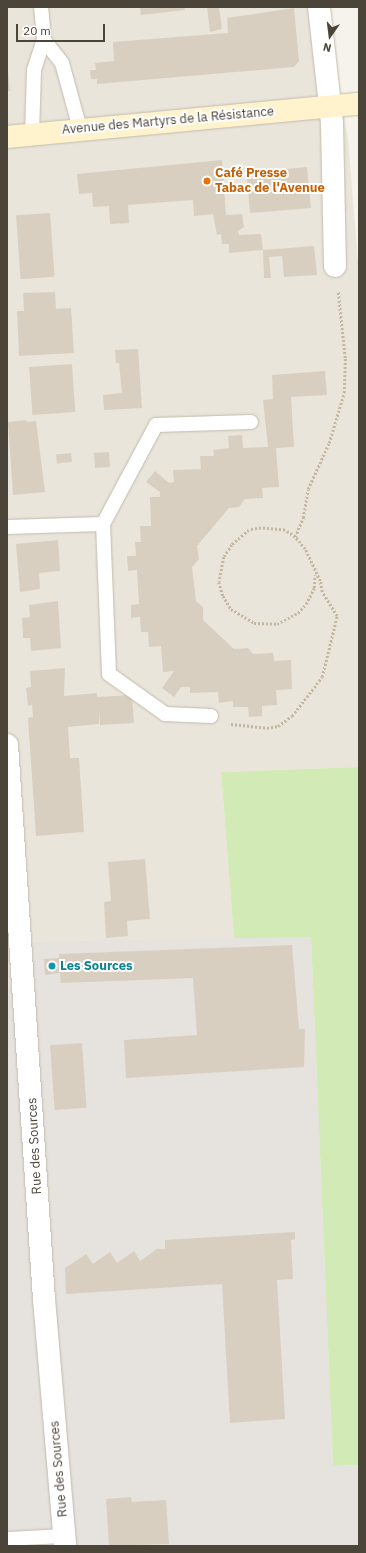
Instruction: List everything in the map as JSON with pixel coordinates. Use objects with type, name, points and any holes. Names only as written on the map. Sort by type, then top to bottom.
[{"type":"main road","name":"Avenue des Martyrs de la Résistance","points":[[7,137],[357,104]]},
{"type":"street","points":[[319,7],[330,106],[335,266]]},
{"type":"street","name":"Rue des Sources","points":[[7,745],[44,1299],[65,1541]]},
{"type":"lane","points":[[32,134],[34,70],[44,40],[41,7]]},
{"type":"lane","points":[[44,40],[62,63],[80,129]]},
{"type":"lane","points":[[211,716],[165,714],[109,674],[102,524],[156,425],[251,422]]},
{"type":"lane","points":[[7,527],[102,524]]},
{"type":"lane","points":[[7,1539],[65,1541]]},
{"type":"path","points":[[295,537],[303,518],[308,489],[329,443],[344,393],[345,358],[335,266]]},
{"type":"path","points":[[211,716],[245,727],[278,726],[285,723],[322,677],[336,627],[337,616],[315,574],[305,549],[295,537],[285,530],[261,528],[249,530],[240,537],[224,557],[220,570],[223,596],[231,609],[243,619],[254,623],[277,624],[298,613],[306,604],[314,588],[315,574]]},
{"type":"shaded area","points":[[7,7],[324,7],[348,138],[359,276],[359,767],[221,772],[234,938],[9,942],[12,990],[7,990]]},
{"type":"shaded area","points":[[311,936],[333,1466],[359,1465],[359,1546],[7,1546],[7,990],[12,990],[9,942]]},
{"type":"green space","points":[[359,767],[359,1465],[333,1466],[311,937],[234,938],[221,772]]},
{"type":"building","points":[[140,7],[184,7],[185,10],[141,15]]},
{"type":"building","points":[[207,7],[219,7],[222,29],[210,32]]},
{"type":"building","points":[[294,8],[299,61],[294,67],[97,84],[97,79],[91,79],[90,70],[96,70],[95,63],[114,61],[113,42],[228,33],[227,18]]},
{"type":"building","points":[[7,60],[10,91],[7,91]]},
{"type":"building","points":[[222,160],[226,215],[242,214],[244,227],[238,231],[239,235],[261,234],[263,250],[229,253],[229,244],[222,244],[221,234],[217,235],[213,214],[194,216],[193,200],[128,205],[129,223],[110,224],[109,206],[93,207],[92,193],[79,194],[77,174]]},
{"type":"building","points":[[307,167],[311,208],[250,213],[247,179],[257,178],[257,172]]},
{"type":"building","points":[[50,213],[54,277],[21,279],[16,215]]},
{"type":"building","points":[[314,246],[317,275],[284,277],[282,256],[269,257],[271,278],[264,278],[263,250]]},
{"type":"building","points":[[55,292],[56,309],[71,308],[74,353],[19,356],[17,311],[24,311],[23,293]]},
{"type":"building","points":[[138,349],[142,408],[104,410],[103,395],[122,393],[119,363],[116,363],[115,350]]},
{"type":"building","points":[[72,364],[75,412],[32,415],[29,367]]},
{"type":"building","points":[[325,371],[327,395],[291,397],[294,447],[276,448],[279,487],[262,488],[263,498],[245,499],[239,507],[229,508],[197,546],[199,559],[192,567],[196,601],[203,607],[203,620],[234,649],[248,648],[253,654],[273,653],[274,661],[291,660],[292,689],[276,690],[277,705],[262,706],[262,716],[249,717],[248,707],[233,707],[233,701],[219,703],[218,692],[190,693],[190,687],[181,687],[174,697],[162,688],[174,671],[163,672],[161,646],[149,647],[148,632],[141,632],[140,617],[131,618],[131,605],[139,604],[137,570],[128,571],[127,556],[136,556],[135,542],[141,542],[140,526],[151,526],[150,497],[160,497],[160,492],[146,482],[155,471],[169,483],[174,482],[173,470],[201,469],[200,456],[214,456],[213,450],[229,448],[228,436],[242,435],[243,448],[268,447],[263,400],[273,399],[272,375]]},
{"type":"building","points":[[26,420],[27,422],[36,421],[45,492],[13,495],[8,422]]},
{"type":"building","points":[[109,452],[110,467],[95,468],[94,453]]},
{"type":"building","points":[[71,453],[72,462],[57,464],[56,455]]},
{"type":"building","points":[[58,540],[60,571],[39,573],[40,589],[20,592],[16,544]]},
{"type":"building","points":[[58,601],[61,648],[31,651],[30,638],[23,638],[22,618],[30,617],[29,605]]},
{"type":"building","points":[[65,668],[64,696],[97,693],[97,697],[132,695],[134,723],[100,725],[99,710],[99,724],[68,727],[70,758],[79,758],[84,832],[36,836],[28,718],[33,717],[32,705],[28,706],[26,688],[31,687],[30,671]]},
{"type":"building","points":[[145,859],[150,919],[127,921],[128,936],[106,938],[104,902],[111,901],[108,862]]},
{"type":"building","points":[[292,945],[299,1029],[305,1029],[304,1067],[126,1078],[124,1040],[197,1035],[193,978],[61,983],[60,973],[45,975],[44,959],[59,958],[59,954]]},
{"type":"building","points":[[82,1043],[87,1108],[55,1110],[50,1045]]},
{"type":"building","points":[[295,1232],[295,1239],[291,1240],[293,1279],[277,1280],[285,1419],[230,1423],[222,1284],[66,1294],[65,1268],[86,1254],[93,1264],[110,1252],[117,1263],[134,1251],[140,1261],[157,1249],[165,1249],[165,1240]]},
{"type":"building","points":[[131,1497],[132,1502],[166,1500],[169,1544],[109,1546],[106,1499]]},
{"type":"place","name":"Café Presse Tabac de l'Avenue","points":[[207,181]]},
{"type":"place","name":"Les Sources","points":[[52,966]]}]
